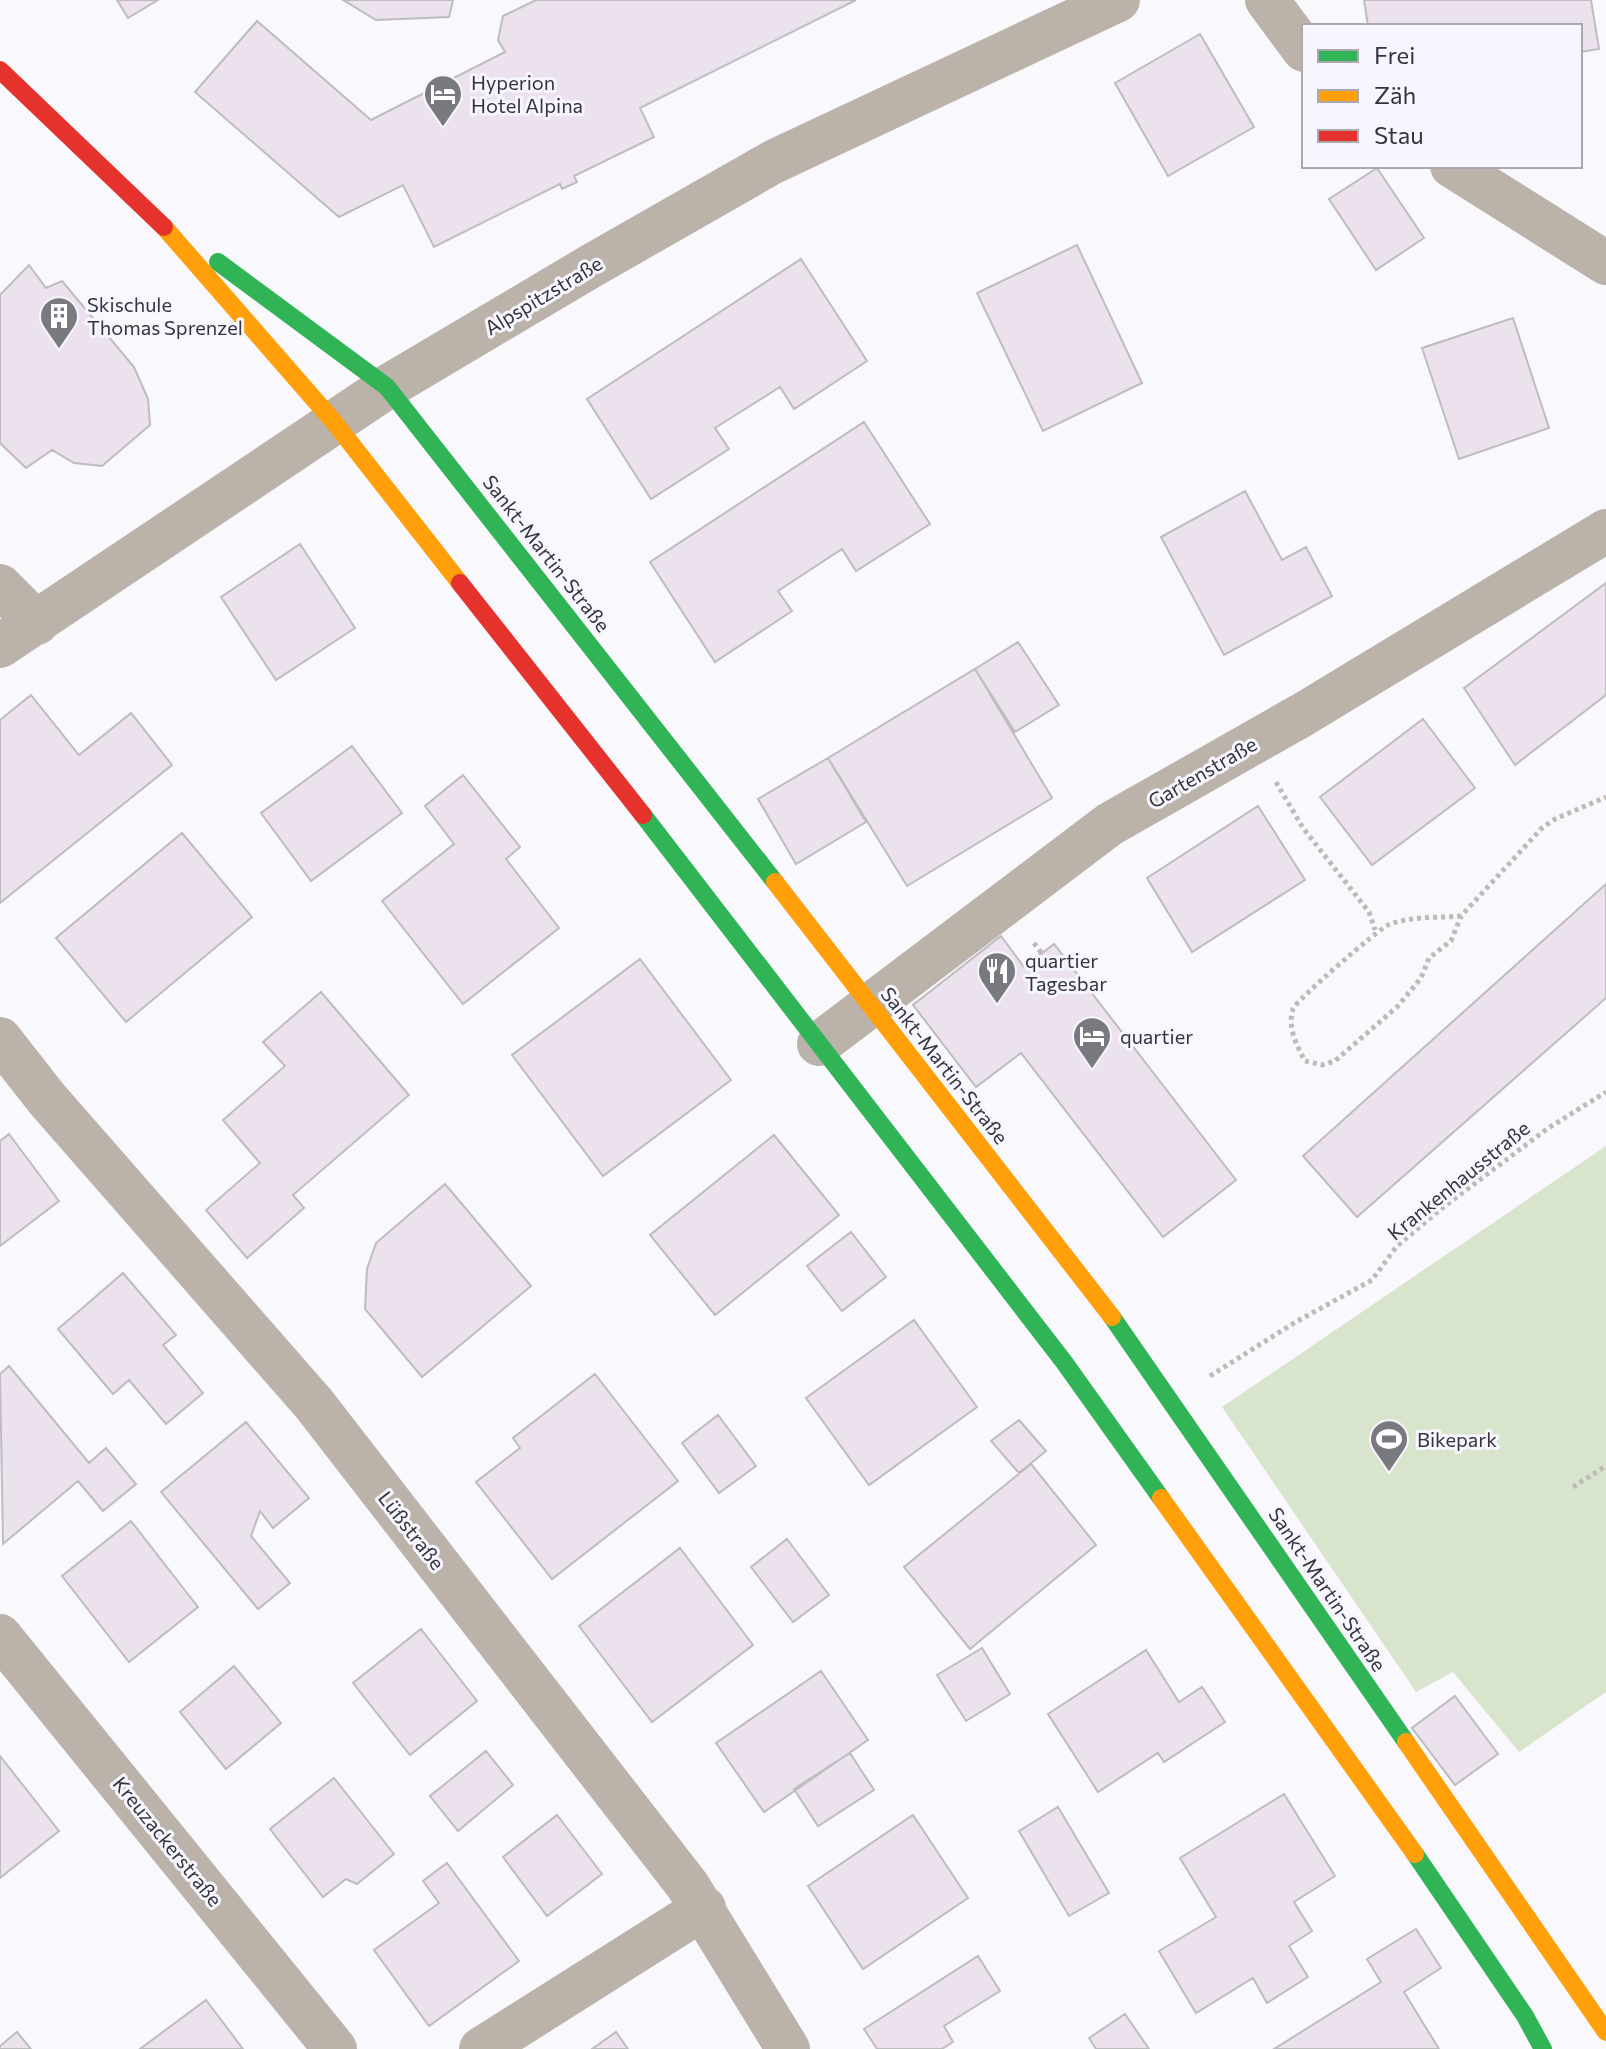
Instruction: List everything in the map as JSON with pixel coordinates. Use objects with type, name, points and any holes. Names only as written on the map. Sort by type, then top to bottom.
[{"type":"main road","name":"Sankt-Martin-Straße","points":[[0,70],[151,213],[334,422],[819,1044],[1064,1362],[1441,1890],[1525,2016],[1543,2049]]},
{"type":"main road","name":"Sankt-Martin-Straße","points":[[151,213],[387,387],[870,1005],[1173,1400],[1606,2032]]},
{"type":"street","name":"Alpspitzstraße","points":[[0,646],[387,387],[773,162],[1118,0]]},
{"type":"street","points":[[1267,0],[1302,47]]},
{"type":"street","points":[[1455,168],[1606,263]]},
{"type":"street","name":"Gartenstraße","points":[[819,1044],[1110,824],[1253,743],[1606,531]]},
{"type":"street","points":[[0,586],[37,623]]},
{"type":"street","name":"Lüßstraße","points":[[0,1039],[47,1099],[314,1404],[704,1908],[788,2049]]},
{"type":"street","name":"Kreuzackerstraße","points":[[0,1636],[335,2049]]},
{"type":"street","points":[[481,2049],[704,1908]]},
{"type":"path","points":[[1253,743],[1303,828],[1369,912],[1375,930]]},
{"type":"path","points":[[1461,916],[1392,923],[1375,930],[1363,947],[1306,990],[1292,1009],[1293,1039],[1305,1061],[1323,1065],[1335,1061],[1357,1038],[1398,1006],[1421,978],[1429,958],[1451,941],[1461,916],[1542,828],[1555,819],[1606,797]]},
{"type":"path","name":"Krankenhausstraße","points":[[1173,1400],[1294,1323],[1372,1280],[1397,1246],[1441,1209],[1547,1129],[1606,1092]]},
{"type":"path","points":[[1573,1487],[1606,1466]]},
{"type":"green space","points":[[1606,1146],[1606,1692],[1519,1752],[1453,1672],[1416,1692],[1222,1407]]},
{"type":"building","points":[[117,0],[158,0],[128,18]]},
{"type":"building","points":[[343,0],[453,0],[449,17],[376,20]]},
{"type":"building","name":"Hyperion Hotel Alpina","points":[[536,0],[856,0],[640,108],[654,137],[574,176],[577,182],[562,189],[560,184],[434,247],[403,185],[339,217],[195,92],[257,21],[371,120],[505,52],[498,40],[503,16]]},
{"type":"building","points":[[1364,0],[1591,0],[1599,49],[1582,52],[1582,24],[1368,24]]},
{"type":"building","points":[[1200,34],[1254,127],[1168,176],[1115,83]]},
{"type":"building","points":[[1377,168],[1424,238],[1376,270],[1329,199]]},
{"type":"building","points":[[1077,245],[1142,383],[1043,431],[977,293]]},
{"type":"building","points":[[801,259],[867,361],[794,409],[780,387],[715,428],[729,449],[651,499],[587,399]]},
{"type":"building","name":"Skischule Thomas Sprenzel","points":[[29,265],[46,288],[62,281],[134,367],[148,399],[150,425],[102,466],[74,463],[52,450],[26,468],[0,443],[0,295]]},
{"type":"building","points":[[1513,318],[1549,428],[1459,459],[1422,348]]},
{"type":"building","points":[[864,422],[930,524],[856,571],[842,549],[778,591],[792,611],[715,662],[650,562]]},
{"type":"building","points":[[1245,491],[1282,560],[1306,547],[1332,596],[1224,655],[1161,537]]},
{"type":"building","points":[[300,544],[355,628],[276,680],[221,597]]},
{"type":"building","points":[[1606,583],[1606,695],[1515,765],[1464,688]]},
{"type":"building","points":[[1018,642],[1059,705],[1015,732],[975,669]]},
{"type":"building","points":[[975,669],[1052,798],[907,886],[828,758]]},
{"type":"building","points":[[31,695],[79,755],[131,713],[172,765],[0,903],[0,720]]},
{"type":"building","points":[[1423,719],[1475,788],[1372,865],[1320,797]]},
{"type":"building","points":[[352,746],[402,813],[311,881],[261,813]]},
{"type":"building","points":[[828,758],[866,822],[796,864],[758,799]]},
{"type":"building","points":[[463,775],[520,847],[506,859],[559,928],[463,1004],[382,901],[454,844],[425,806]]},
{"type":"building","points":[[1258,806],[1305,880],[1192,952],[1147,878]]},
{"type":"building","points":[[182,833],[252,917],[126,1022],[56,938]]},
{"type":"building","points":[[1606,884],[1606,998],[1357,1217],[1303,1156]]},
{"type":"building","name":"quartier","points":[[1001,936],[1024,967],[1054,944],[1236,1180],[1163,1237],[1021,1053],[976,1087],[913,1005]]},
{"type":"building","points":[[640,959],[731,1080],[603,1176],[512,1055]]},
{"type":"building","points":[[321,992],[409,1095],[293,1195],[304,1208],[247,1258],[206,1210],[260,1163],[223,1120],[285,1066],[263,1042]]},
{"type":"building","points":[[9,1134],[59,1201],[0,1246],[0,1141]]},
{"type":"building","points":[[774,1135],[839,1215],[715,1315],[650,1235]]},
{"type":"building","points":[[445,1184],[531,1286],[422,1377],[365,1309],[367,1269],[376,1243]]},
{"type":"building","points":[[851,1232],[886,1277],[842,1311],[807,1266]]},
{"type":"building","points":[[123,1273],[176,1335],[163,1345],[203,1393],[166,1424],[129,1380],[113,1394],[58,1329]]},
{"type":"building","points":[[914,1320],[977,1407],[869,1485],[806,1398]]},
{"type":"building","points":[[9,1366],[89,1463],[106,1448],[136,1484],[103,1511],[78,1481],[3,1544],[0,1374]]},
{"type":"building","points":[[595,1374],[678,1481],[552,1579],[476,1482],[520,1448],[513,1438]]},
{"type":"building","points":[[718,1415],[756,1466],[719,1493],[682,1443]]},
{"type":"building","points":[[1019,1420],[1046,1451],[1019,1473],[991,1441]]},
{"type":"building","points":[[246,1422],[309,1498],[273,1528],[260,1511],[251,1536],[290,1583],[258,1609],[161,1492]]},
{"type":"building","points":[[1031,1464],[1096,1545],[970,1649],[904,1567]]},
{"type":"building","points":[[131,1521],[198,1607],[129,1662],[62,1576]]},
{"type":"building","points":[[787,1539],[829,1595],[793,1622],[751,1567]]},
{"type":"building","points":[[680,1548],[753,1645],[652,1722],[579,1626]]},
{"type":"building","points":[[421,1629],[477,1701],[410,1755],[353,1683]]},
{"type":"building","points":[[982,1648],[1010,1694],[966,1721],[937,1675]]},
{"type":"building","points":[[1146,1650],[1179,1702],[1202,1687],[1225,1722],[1164,1762],[1158,1753],[1098,1792],[1048,1714]]},
{"type":"building","points":[[234,1666],[281,1723],[226,1769],[180,1712]]},
{"type":"building","points":[[821,1671],[868,1740],[764,1812],[716,1743]]},
{"type":"building","points":[[1455,1696],[1498,1754],[1455,1785],[1412,1728]]},
{"type":"building","points":[[486,1751],[513,1785],[458,1831],[430,1796]]},
{"type":"building","points":[[850,1753],[874,1790],[818,1826],[794,1789]]},
{"type":"building","points":[[0,1756],[59,1831],[0,1878]]},
{"type":"building","points":[[334,1778],[394,1854],[357,1884],[346,1879],[323,1897],[270,1829]]},
{"type":"building","points":[[1284,1794],[1335,1876],[1294,1902],[1312,1931],[1289,1946],[1308,1977],[1267,2003],[1253,1978],[1196,2013],[1159,1951],[1216,1917],[1180,1858]]},
{"type":"building","points":[[1058,1807],[1109,1893],[1069,1916],[1019,1831]]},
{"type":"building","points":[[557,1815],[602,1874],[547,1916],[503,1857]]},
{"type":"building","points":[[913,1815],[968,1898],[863,1969],[808,1886]]},
{"type":"building","points":[[447,1863],[519,1961],[429,2026],[374,1950],[439,1903],[423,1881]]},
{"type":"building","points":[[1416,1929],[1441,1968],[1404,1992],[1439,2049],[1274,2049],[1381,1982],[1367,1959]]},
{"type":"building","points":[[978,1956],[1000,1991],[944,2026],[953,2042],[942,2049],[877,2049],[864,2029]]},
{"type":"building","points":[[206,2000],[243,2049],[140,2049]]},
{"type":"building","points":[[1125,2014],[1149,2049],[1096,2049],[1089,2038]]},
{"type":"building","points":[[17,2032],[31,2049],[0,2049],[0,2046]]},
{"type":"building","points":[[616,2032],[628,2049],[592,2049]]},
{"type":"traffic: fast","points":[[218,262],[387,387],[775,882]]},
{"type":"traffic: fast","points":[[643,815],[1064,1362],[1161,1498]]},
{"type":"traffic: fast","points":[[1112,1317],[1406,1742]]},
{"type":"traffic: fast","points":[[1415,1854],[1525,2016],[1543,2049]]},
{"type":"traffic: slow","points":[[164,227],[334,422],[460,583]]},
{"type":"traffic: slow","points":[[775,882],[1112,1317]]},
{"type":"traffic: slow","points":[[1161,1498],[1415,1854]]},
{"type":"traffic: slow","points":[[1406,1742],[1606,2032]]},
{"type":"traffic: jam","points":[[0,70],[164,227]]},
{"type":"traffic: jam","points":[[460,583],[643,815]]},
{"type":"place","name":"Hyperion Hotel Alpina","points":[[443,128]]},
{"type":"place","name":"Skischule Thomas Sprenzel","points":[[59,350]]},
{"type":"place","name":"quartier Tagesbar","points":[[997,1005]]},
{"type":"place","name":"quartier","points":[[1092,1070]]},
{"type":"place","name":"Bikepark","points":[[1389,1473]]}]
